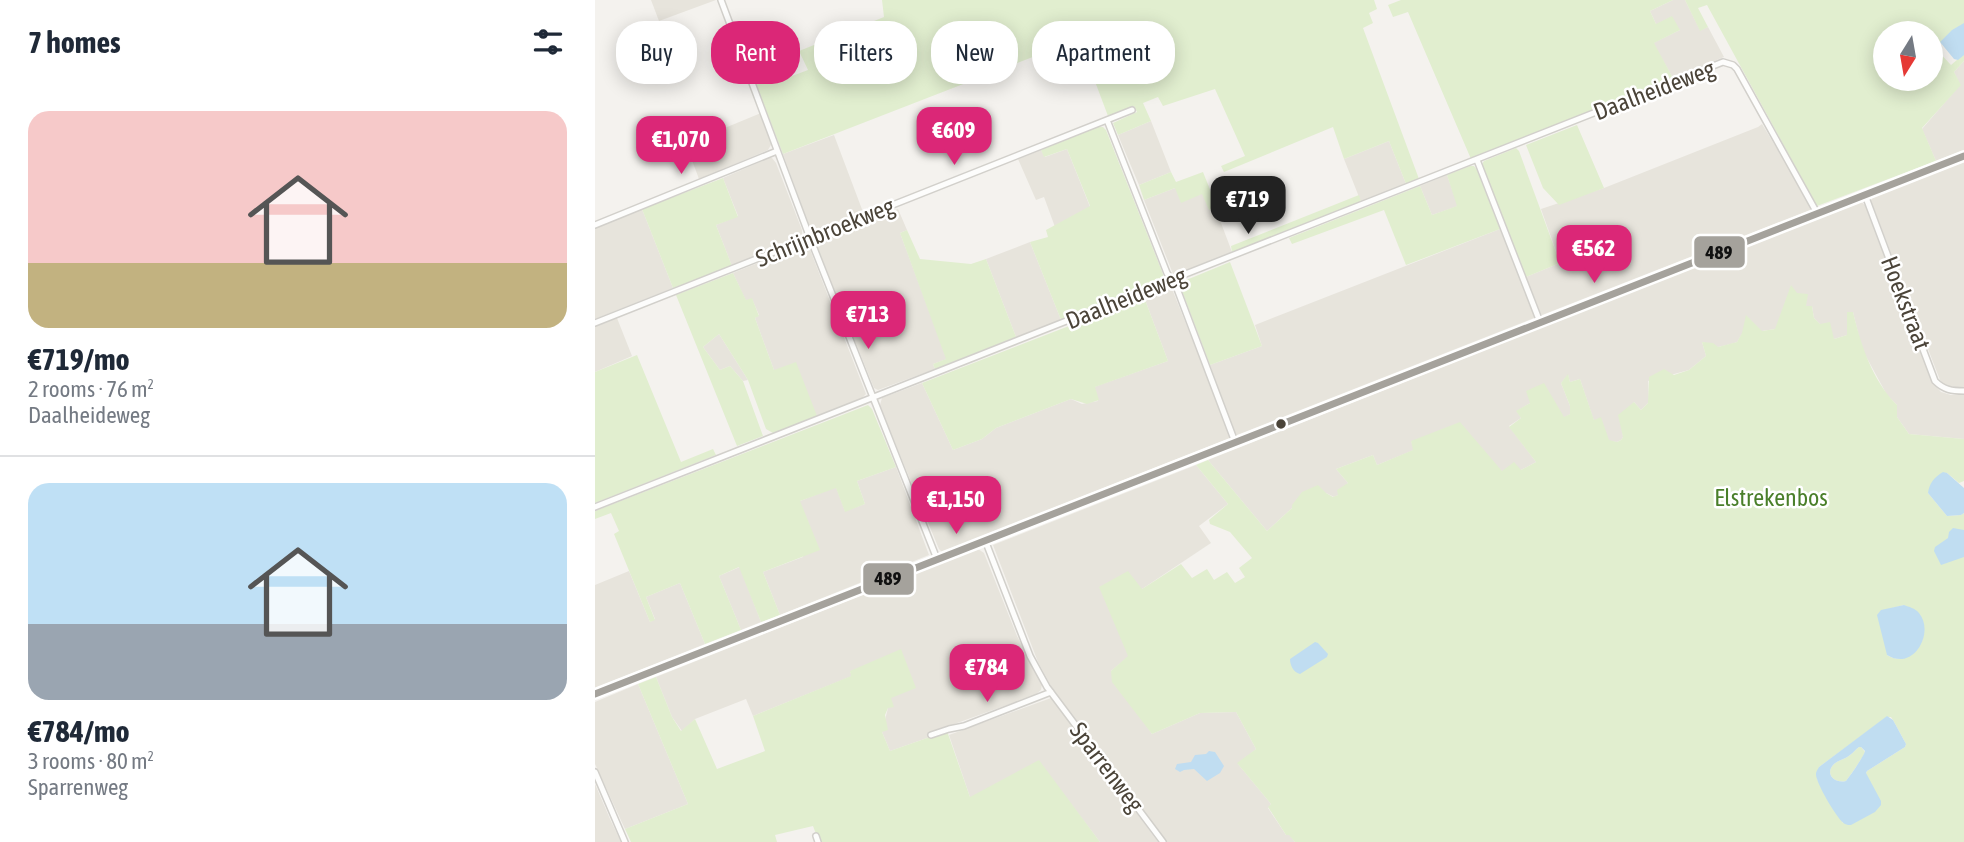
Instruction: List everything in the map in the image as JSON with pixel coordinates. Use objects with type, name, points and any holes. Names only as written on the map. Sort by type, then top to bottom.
[{"type":"street","points":[[721,0],[810,238],[937,559]]},
{"type":"street","name":"Daalheideweg","points":[[595,507],[1718,64],[1729,63],[1737,69],[1817,213]]},
{"type":"street","name":"Schrijnbroekweg","points":[[595,323],[1132,110]]},
{"type":"street","points":[[1107,120],[1171,280],[1176,286],[1235,442]]},
{"type":"street","points":[[595,225],[777,150]]},
{"type":"street","points":[[595,694],[1964,156]]},
{"type":"street","points":[[1477,160],[1540,322]]},
{"type":"street","name":"Hoekstraat","points":[[1865,195],[1935,381],[1941,387],[1952,391],[1964,391]]},
{"type":"street","name":"Sparrenweg","points":[[985,540],[1030,656],[1051,692],[1163,842]]},
{"type":"street","points":[[931,735],[964,726],[1051,692]]},
{"type":"street","points":[[595,772],[625,842]]},
{"type":"shaded area","points":[[651,0],[716,0],[659,21]]},
{"type":"shaded area","points":[[1673,0],[1685,0],[1700,30],[1708,27],[1724,57],[1673,78],[1653,43],[1680,30],[1656,24],[1650,11]]},
{"type":"shaded area","points":[[1964,61],[1964,150],[1936,161],[1922,129],[1960,85],[1954,72]]},
{"type":"shaded area","points":[[761,113],[772,143],[768,150],[699,179],[686,144]]},
{"type":"shaded area","points":[[1151,121],[1171,172],[1139,185],[1118,135]]},
{"type":"shaded area","points":[[1762,124],[1811,205],[1810,210],[1541,314],[1526,277],[1560,263],[1541,209],[1604,188]]},
{"type":"shaded area","points":[[834,135],[863,212],[817,231],[808,223],[783,154]]},
{"type":"shaded area","points":[[1389,141],[1406,184],[1361,202],[1344,159]]},
{"type":"shaded area","points":[[1067,149],[1090,207],[1055,227],[1044,197],[1036,200],[1018,159],[1041,150],[1045,157]]},
{"type":"shaded area","points":[[769,158],[776,163],[802,235],[732,266],[716,225],[738,216],[723,178]]},
{"type":"shaded area","points":[[1964,162],[1964,388],[1961,388],[1944,385],[1940,380],[1871,201],[1872,197]]},
{"type":"shaded area","points":[[1447,175],[1458,206],[1432,215],[1420,186]]},
{"type":"shaded area","points":[[1175,188],[1203,194],[1209,209],[1215,207],[1232,252],[1176,276],[1144,200]]},
{"type":"shaded area","points":[[1860,201],[1866,206],[1934,384],[1941,392],[1951,395],[1964,394],[1964,439],[1909,434],[1897,417],[1897,405],[1887,395],[1862,349],[1853,312],[1847,312],[1847,335],[1834,339],[1814,318],[1812,306],[1775,329],[1742,334],[1737,342],[1731,344],[1718,347],[1702,342],[1706,356],[1689,370],[1648,381],[1649,402],[1641,410],[1634,402],[1622,424],[1623,437],[1617,442],[1609,441],[1594,421],[1580,379],[1570,382],[1568,375],[1561,383],[1570,406],[1570,414],[1564,418],[1530,403],[1517,411],[1521,418],[1509,426],[1536,462],[1521,470],[1502,471],[1411,441],[1414,450],[1377,465],[1373,455],[1336,469],[1348,483],[1338,495],[1334,497],[1326,493],[1292,508],[1267,531],[1208,460]]},
{"type":"shaded area","points":[[642,209],[673,288],[595,319],[595,228]]},
{"type":"shaded area","points":[[898,209],[907,230],[900,233],[947,359],[933,364],[935,369],[878,390],[874,388],[817,243],[820,238]]},
{"type":"shaded area","points":[[1500,229],[1534,318],[1237,435],[1234,433],[1210,365],[1262,346],[1255,325]]},
{"type":"shaded area","points":[[1030,242],[1061,320],[1016,337],[986,259]]},
{"type":"shaded area","points":[[800,246],[809,247],[866,394],[817,416],[774,370],[755,318],[759,315],[752,299],[746,301],[733,273]]},
{"type":"shaded area","points":[[1168,286],[1172,289],[1230,438],[942,552],[883,414],[880,405],[882,398],[922,383],[953,450],[982,439],[996,428],[1071,399],[1082,404],[1098,401],[1094,387],[1168,361],[1144,297]]},
{"type":"shaded area","points":[[617,318],[632,356],[595,372],[595,326]]},
{"type":"shaded area","points":[[719,334],[748,380],[743,381],[730,366],[720,370],[703,347]]},
{"type":"shaded area","points":[[1196,465],[1228,504],[1199,526],[1211,543],[1142,589],[1129,656],[1111,671],[1152,734],[1200,713],[1236,712],[1256,749],[1238,764],[1271,804],[1268,808],[1286,835],[1289,834],[1295,842],[1166,842],[1052,688],[1038,662],[993,545]]},
{"type":"shaded area","points":[[896,467],[929,555],[780,615],[763,572],[803,557],[800,501],[836,487],[845,511],[865,504],[857,481]]},
{"type":"shaded area","points":[[978,549],[984,553],[1017,636],[1042,684],[1041,690],[1035,695],[946,727],[947,731],[890,751],[882,732],[888,708],[850,671],[852,676],[753,716],[746,699],[695,719],[682,731],[672,717],[656,677]]},
{"type":"shaded area","points":[[740,567],[761,622],[741,630],[719,576]]},
{"type":"shaded area","points":[[629,571],[650,622],[655,619],[646,597],[680,583],[705,644],[595,688],[595,585]]},
{"type":"shaded area","points":[[638,684],[688,804],[625,829],[595,764],[595,702]]},
{"type":"shaded area","points":[[1051,698],[1158,842],[1100,842],[1071,804],[970,797],[949,735]]},
{"type":"shaded area","points":[[595,784],[610,819],[621,842],[595,842]]},
{"type":"green space","points":[[882,0],[1374,0],[1377,9],[1369,13],[1373,23],[1363,28],[1419,179],[1406,184],[1389,141],[1344,159],[1333,127],[1224,172],[1221,166],[1245,156],[1215,89],[1163,106],[1158,97],[1143,103],[1151,121],[1118,135],[1113,123],[1137,112],[1134,106],[1108,116],[1096,84],[1175,84],[1175,21],[1032,21],[1032,57],[1018,63],[1018,21],[931,21],[931,84],[963,84],[783,154],[756,84],[800,84],[800,73],[808,70],[800,51],[814,45],[814,84],[917,84],[917,21],[874,21],[884,17]]},
{"type":"green space","points":[[1401,0],[1673,0],[1650,11],[1656,24],[1672,16],[1680,30],[1654,43],[1673,78],[1471,159],[1408,12],[1393,17],[1388,5]]},
{"type":"green space","points":[[1685,0],[1964,0],[1964,25],[1943,41],[1943,21],[1873,21],[1873,91],[1943,91],[1943,56],[1951,65],[1964,54],[1964,61],[1954,72],[1961,85],[1922,128],[1936,161],[1817,206],[1707,5],[1698,8],[1708,27],[1700,31]]},
{"type":"green space","points":[[1577,125],[1604,188],[1559,205],[1543,188],[1526,145]]},
{"type":"green space","points":[[1098,127],[1106,130],[1163,279],[1061,320],[1030,242],[1048,237],[1046,230],[1090,206],[1067,149],[1044,157],[1041,150]]},
{"type":"green space","points":[[1516,148],[1560,263],[1526,277],[1482,164]]},
{"type":"green space","points":[[1470,166],[1477,170],[1500,229],[1406,265],[1384,210],[1292,244],[1289,238],[1420,186],[1432,215],[1457,206],[1447,175]]},
{"type":"green space","points":[[1171,172],[1176,182],[1203,172],[1217,207],[1209,210],[1202,194],[1181,203],[1175,188],[1144,200],[1139,185]]},
{"type":"green space","points":[[723,178],[738,217],[716,225],[732,266],[673,288],[642,209]]},
{"type":"green space","points":[[1359,195],[1361,202],[1232,252],[1231,246]]},
{"type":"green space","points":[[907,230],[920,259],[971,264],[986,259],[1016,337],[935,369],[933,364],[946,359],[900,233]]},
{"type":"green space","points":[[1230,262],[1262,346],[1210,365],[1179,283]]},
{"type":"green space","points":[[733,273],[746,300],[752,298],[759,316],[755,318],[774,370],[796,362],[817,416],[773,433],[766,429],[748,380],[719,334],[703,347],[720,370],[730,366],[743,381],[763,436],[737,446],[676,295]]},
{"type":"green space","name":"Elstrekenbos","points":[[1791,285],[1797,293],[1808,294],[1806,306],[1812,306],[1814,318],[1820,324],[1830,322],[1834,339],[1847,335],[1847,312],[1853,312],[1874,373],[1897,405],[1897,417],[1909,434],[1964,439],[1964,481],[1959,483],[1947,473],[1928,493],[1947,516],[1964,513],[1964,842],[1295,842],[1286,835],[1268,807],[1271,804],[1237,763],[1256,749],[1236,712],[1200,713],[1152,734],[1112,682],[1111,671],[1128,656],[1099,587],[1128,571],[1142,589],[1181,564],[1192,578],[1207,569],[1214,580],[1227,572],[1235,583],[1245,577],[1239,568],[1252,558],[1230,532],[1210,524],[1209,520],[1228,504],[1196,465],[1208,460],[1267,531],[1292,508],[1302,492],[1318,485],[1333,497],[1338,495],[1337,490],[1348,483],[1336,469],[1373,455],[1377,465],[1413,450],[1411,441],[1460,422],[1502,471],[1514,462],[1521,470],[1536,462],[1509,427],[1521,418],[1516,411],[1530,403],[1526,391],[1544,383],[1564,417],[1570,414],[1570,406],[1561,383],[1568,374],[1570,382],[1580,379],[1594,420],[1601,417],[1609,440],[1617,442],[1623,437],[1618,415],[1634,402],[1641,410],[1648,403],[1649,377],[1664,369],[1674,375],[1689,370],[1706,356],[1702,342],[1713,343],[1718,347],[1737,342],[1746,315],[1762,331],[1775,329]],"holes":[[[1904,605],[1923,639],[1912,653],[1898,659],[1887,655],[1885,610]],[[1887,717],[1893,720],[1906,744],[1905,747],[1867,771],[1843,823],[1817,779],[1819,767]]]},
{"type":"green space","points":[[1144,297],[1168,361],[1095,387],[1099,400],[1087,404],[1071,399],[996,428],[982,439],[953,450],[922,383]]},
{"type":"green space","points":[[637,355],[681,462],[713,449],[716,455],[595,503],[595,372]]},
{"type":"green space","points":[[868,405],[896,467],[857,481],[865,504],[845,512],[836,488],[800,501],[820,550],[763,572],[780,615],[761,622],[739,567],[719,576],[741,630],[705,644],[680,583],[646,597],[655,620],[650,622],[614,534],[619,531],[611,513],[595,519],[595,511]]},
{"type":"green space","points":[[901,649],[916,688],[891,698],[894,707],[888,708],[885,715],[888,730],[882,732],[890,751],[947,731],[970,797],[1039,760],[1100,842],[819,842],[813,826],[775,835],[777,842],[631,842],[625,829],[688,804],[638,684],[656,677],[672,717],[681,731],[695,719],[717,769],[765,751],[753,716],[851,676],[850,671]]},
{"type":"green space","points":[[1859,747],[1865,752],[1860,762],[1846,781],[1835,780],[1831,775],[1831,768]]},
{"type":"water","points":[[1964,23],[1964,55],[1958,60],[1943,46],[1943,39]]},
{"type":"water","points":[[1943,472],[1964,488],[1964,513],[1961,515],[1947,516],[1928,493],[1933,481]]},
{"type":"water","points":[[1953,528],[1964,530],[1964,557],[1941,565],[1934,551],[1935,547],[1948,538]]},
{"type":"water","points":[[1904,605],[1919,613],[1925,630],[1919,648],[1906,658],[1897,659],[1887,655],[1877,615],[1881,610]]},
{"type":"water","points":[[1315,642],[1328,654],[1327,657],[1298,673],[1292,668],[1290,659]]},
{"type":"water","points":[[1887,716],[1893,720],[1906,744],[1867,771],[1881,805],[1875,812],[1851,825],[1842,822],[1825,796],[1816,775],[1819,767]],"holes":[[[1861,747],[1865,751],[1864,754],[1846,781],[1838,781],[1832,777],[1830,771],[1834,764]]]},
{"type":"water","points":[[1215,752],[1224,766],[1220,773],[1207,781],[1194,769],[1180,772],[1175,769],[1177,764],[1191,762],[1195,755]]},
{"type":"transit line","name":"489","points":[[595,694],[1964,156]]}]
